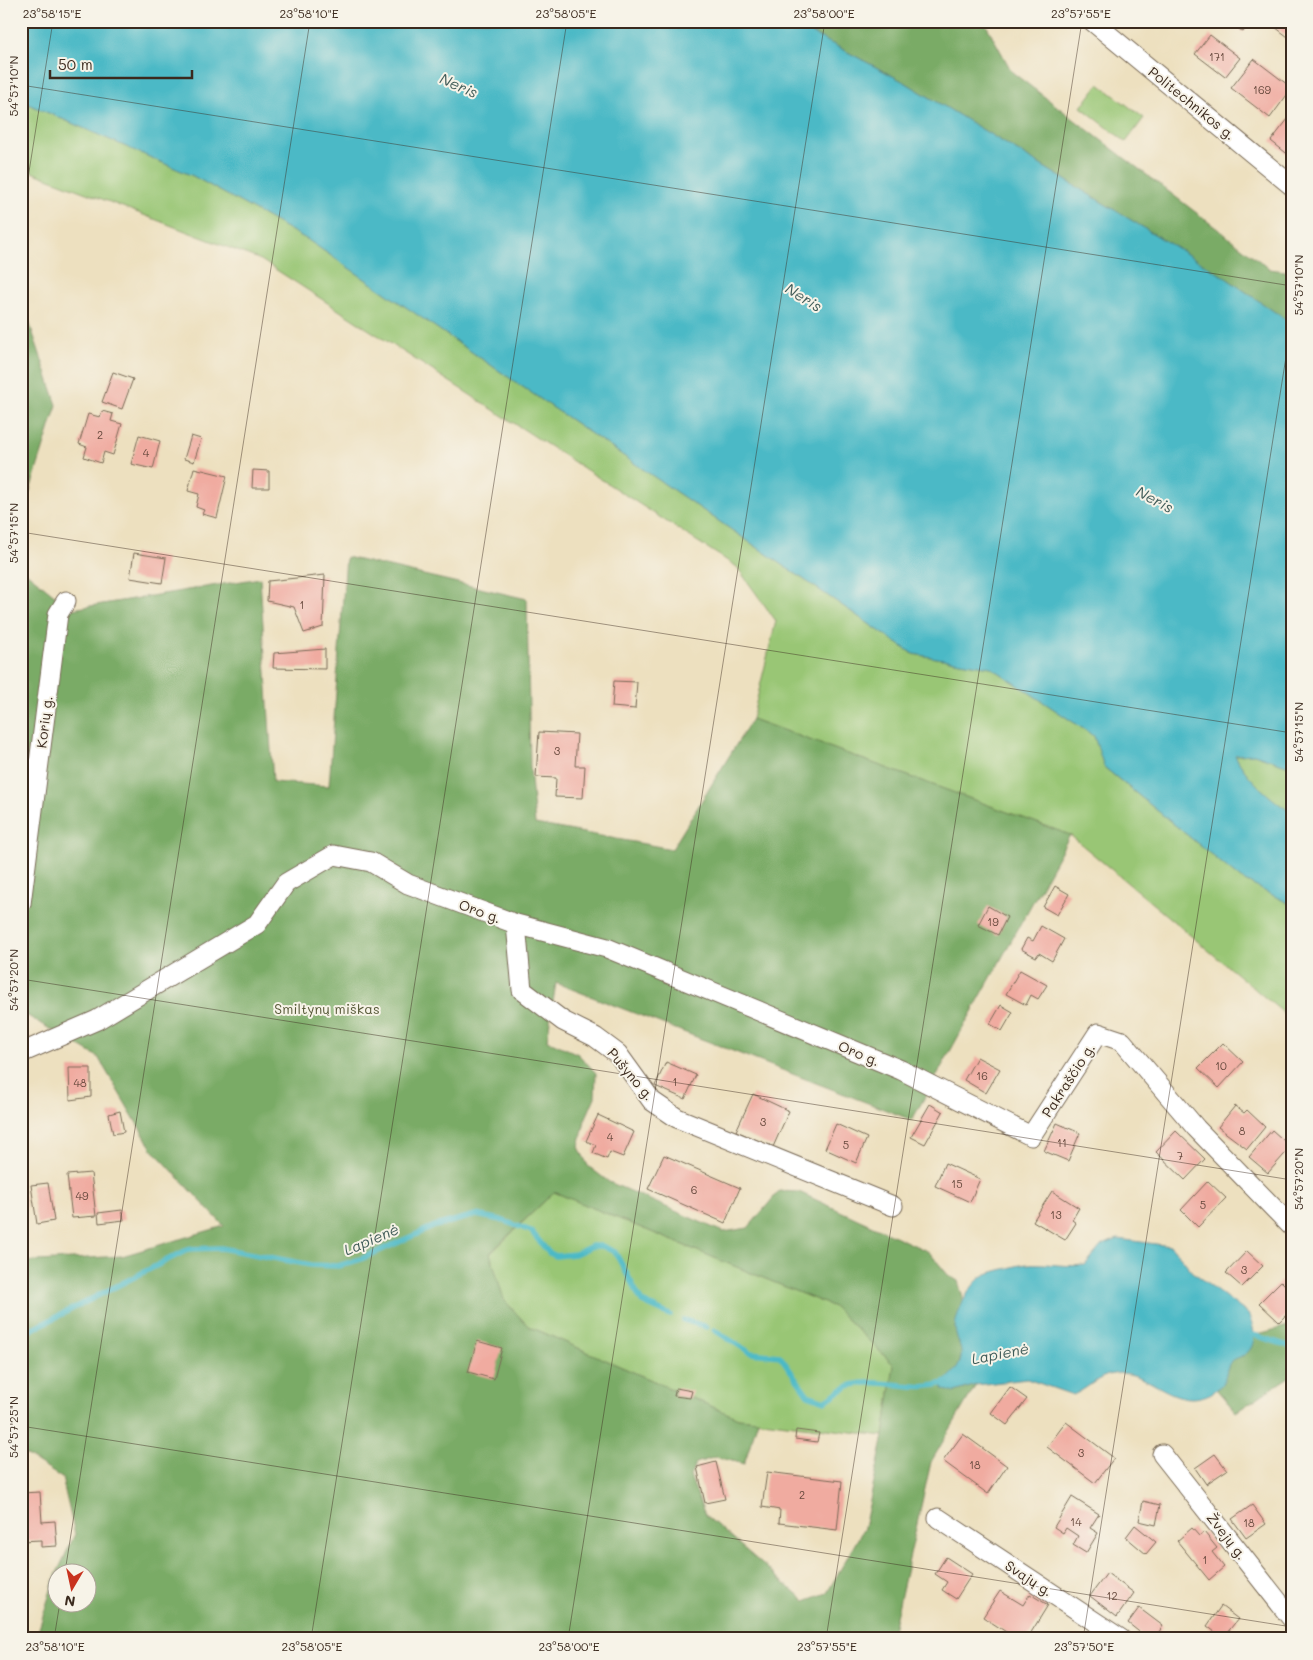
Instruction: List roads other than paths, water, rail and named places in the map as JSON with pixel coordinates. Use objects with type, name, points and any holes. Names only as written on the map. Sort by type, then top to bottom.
[{"type":"street","name":"Politechnikos g.","points":[[1092,21],[1292,186]]},
{"type":"street","name":"Korių g.","points":[[21,904],[58,614],[66,601]]},
{"type":"street","name":"Oro g.","points":[[21,1052],[97,1020],[257,924],[286,883],[334,855],[371,862],[408,884],[516,924],[606,948],[901,1070]]},
{"type":"street","name":"Pušyno g.","points":[[516,924],[522,990],[563,1021],[595,1037],[618,1054],[652,1101],[677,1118],[893,1206]]},
{"type":"street","name":"Pakraščio g.","points":[[901,1070],[1031,1136],[1098,1033],[1122,1041],[1196,1128],[1292,1227]]},
{"type":"street","name":"Žvejų g.","points":[[1162,1454],[1292,1619]]},
{"type":"street","name":"Svajų g.","points":[[938,1518],[1121,1639]]},
{"type":"water","name":"Neris","points":[[21,21],[789,21],[906,83],[1223,276],[1292,324],[1292,767],[1254,754],[1235,755],[1246,772],[1260,787],[1292,813],[1292,905],[1241,879],[1104,767],[1094,736],[991,667],[913,654],[308,240],[193,176],[21,101]]},
{"type":"water","points":[[1118,1239],[1171,1246],[1193,1272],[1248,1314],[1254,1331],[1252,1347],[1244,1355],[1230,1363],[1219,1388],[1211,1394],[1201,1397],[1182,1397],[1144,1379],[1124,1373],[1102,1377],[1073,1395],[1027,1379],[976,1385],[955,1392],[943,1390],[940,1384],[953,1373],[961,1359],[955,1329],[960,1307],[968,1292],[978,1280],[991,1273],[1024,1264],[1085,1265],[1102,1245]]},
{"type":"waterway","name":"Lapienė","points":[[21,1335],[189,1249],[221,1248],[311,1265],[338,1266],[361,1259],[435,1226],[476,1215],[501,1220],[531,1231],[549,1253],[556,1256],[575,1254],[592,1246],[602,1246],[615,1252],[642,1302],[670,1315]]},
{"type":"waterway","name":"Lapienė","points":[[684,1320],[707,1327]]},
{"type":"waterway","name":"Lapienė","points":[[714,1330],[751,1353],[780,1356],[808,1395],[825,1401],[849,1386],[863,1383],[923,1386],[946,1382]]},
{"type":"waterway","name":"Lapienė","points":[[1247,1335],[1254,1335],[1292,1347]]},
{"type":"waterway","name":"Lapienė","points":[[21,1580],[23,1585],[21,1601]]},
{"type":"park label","name":"Smiltynų miškas","points":[[327,1008]]}]
